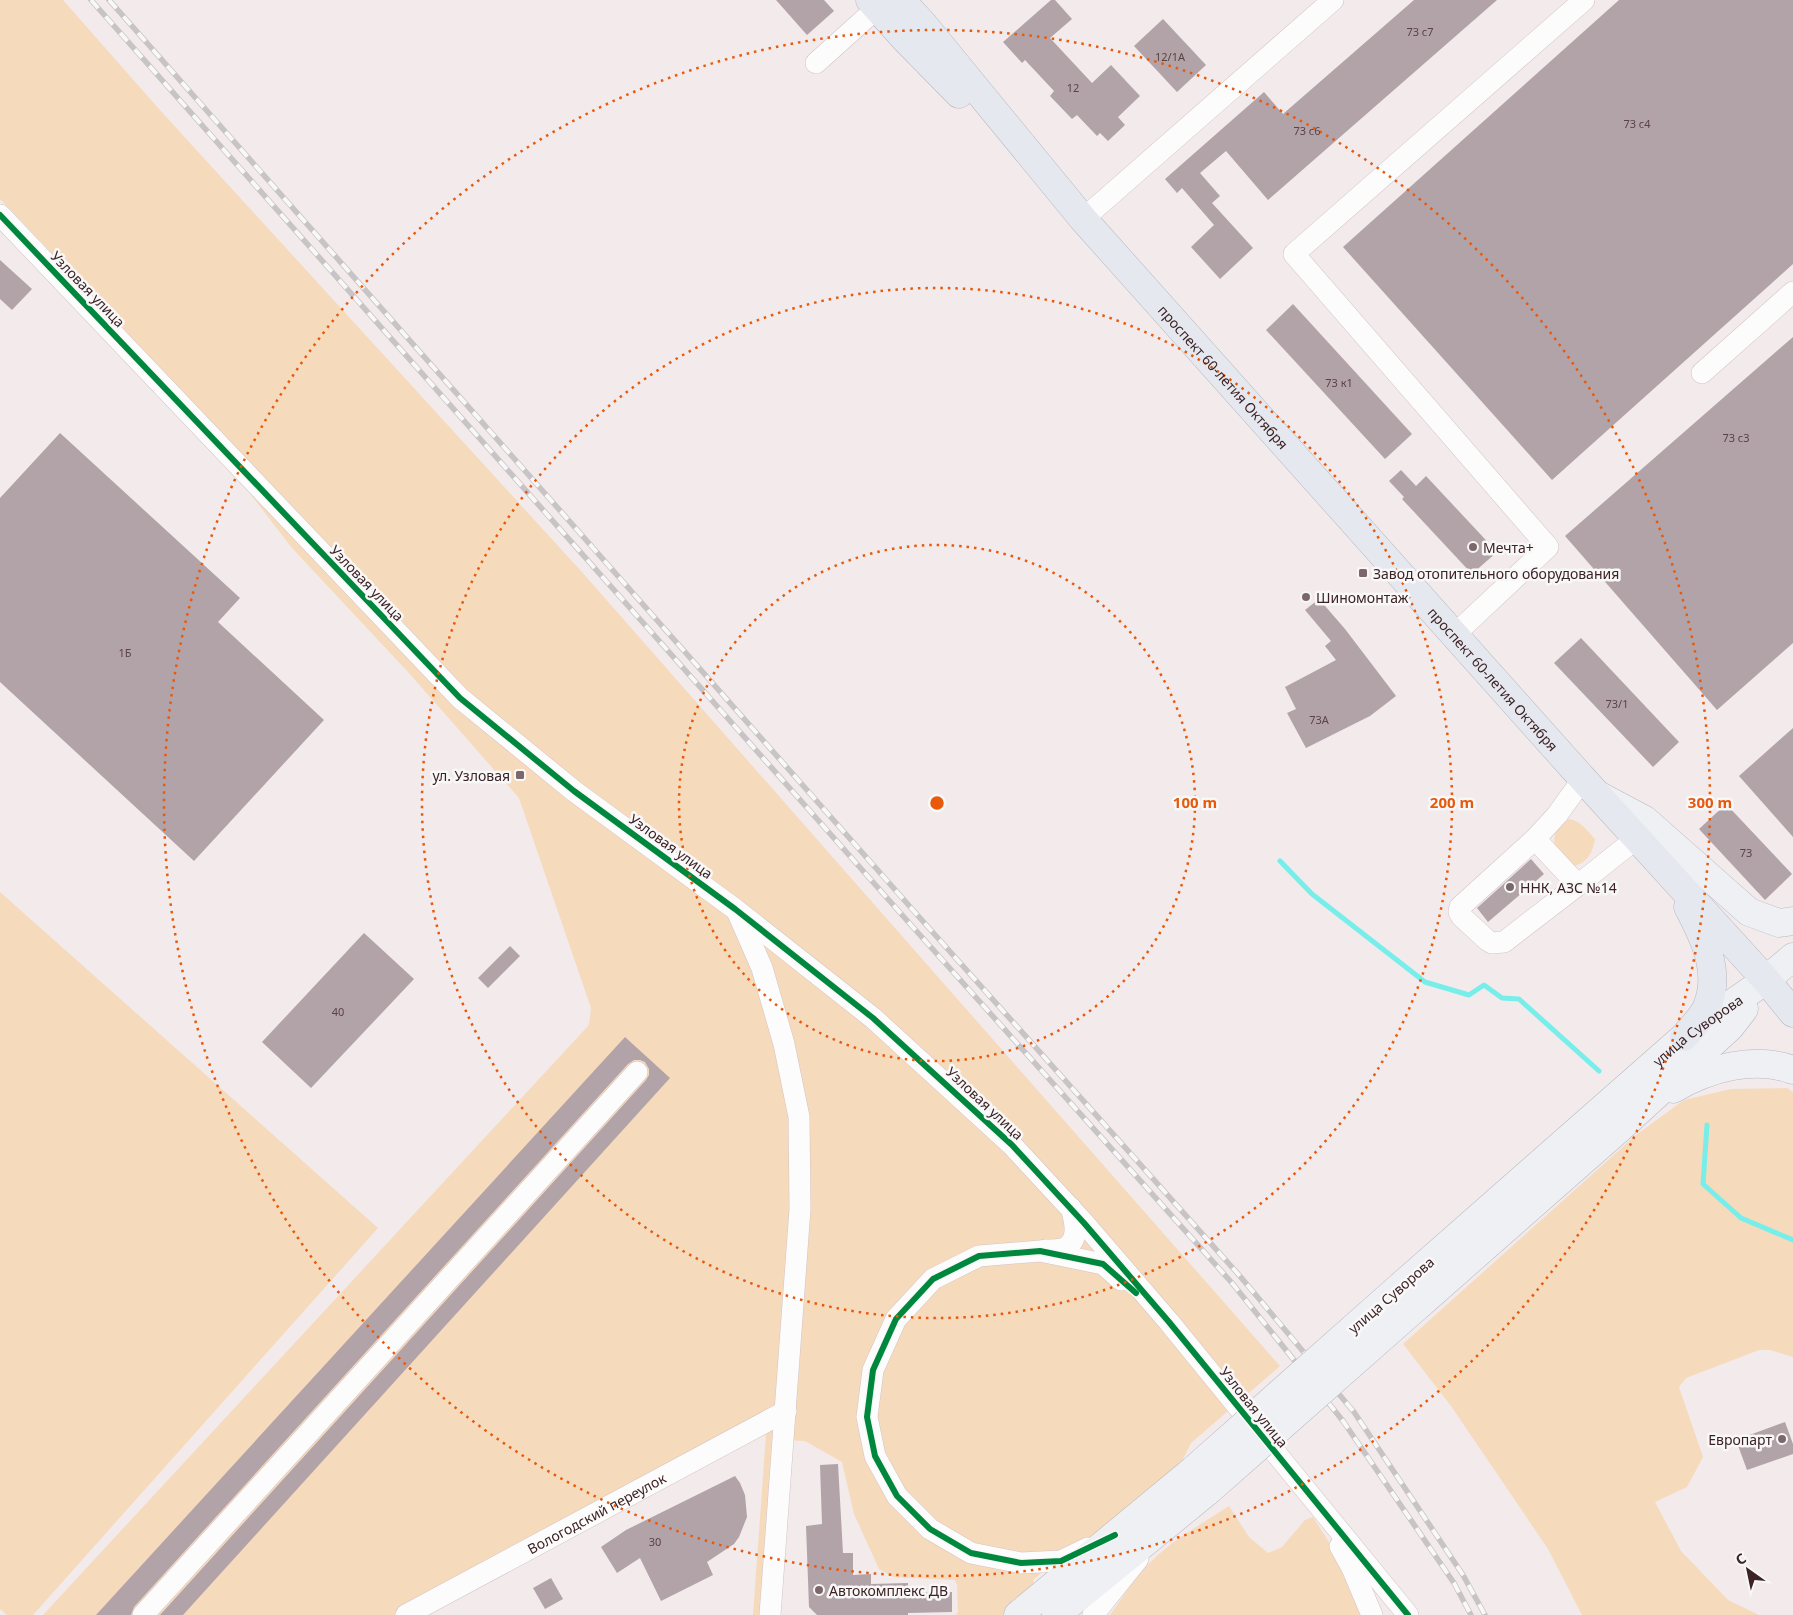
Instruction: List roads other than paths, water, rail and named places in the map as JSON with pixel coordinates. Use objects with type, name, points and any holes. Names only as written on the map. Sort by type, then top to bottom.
[{"type":"highway","name":"проспект 60-летия Октября","points":[[882,3],[923,24],[1083,219],[1590,787],[1766,980]]},
{"type":"highway","points":[[1669,873],[1701,932],[1710,960],[1713,990],[1705,1011],[1684,1037]]},
{"type":"highway","points":[[1766,980],[1793,1005]]},
{"type":"highway","points":[[1766,980],[1793,1013]]},
{"type":"main road","points":[[1590,787],[1644,820],[1749,912],[1779,923],[1793,921]]},
{"type":"main road","name":"улица Суворова","points":[[1056,1615],[1132,1555],[1199,1481],[1412,1294],[1684,1037],[1766,980],[1793,957]]},
{"type":"main road","name":"улица Суворова","points":[[1412,1294],[1621,1127],[1730,1027],[1766,980]]},
{"type":"main road","points":[[1621,1127],[1674,1088],[1712,1072],[1747,1063],[1784,1066],[1793,1070]]},
{"type":"main road","name":"улица Суворова","points":[[1018,1615],[1115,1535],[1199,1481]]},
{"type":"street","points":[[1083,219],[1333,0]]},
{"type":"street","points":[[1454,635],[1548,547],[1294,254],[1584,0]]},
{"type":"street","points":[[816,63],[882,3]]},
{"type":"street","name":"Узловая улица","points":[[0,215],[460,698],[574,791],[736,909],[880,1024],[1012,1145],[1170,1322],[1317,1504]]},
{"type":"street","points":[[1702,373],[1793,292]]},
{"type":"street","points":[[1590,787],[1557,815],[1536,839],[1460,907],[1462,917],[1492,943],[1504,942],[1636,838]]},
{"type":"street","points":[[1536,839],[1578,885]]},
{"type":"street","points":[[736,909],[762,968],[784,1044],[800,1118],[800,1209],[770,1615]]},
{"type":"street","points":[[143,1615],[637,1072]]},
{"type":"street","points":[[1070,1208],[1076,1231],[1071,1243],[1064,1249],[979,1256],[933,1279],[896,1319],[873,1370],[867,1417],[875,1456],[897,1496],[930,1529],[971,1553],[1022,1563],[1061,1562],[1115,1535]]},
{"type":"street","points":[[1040,1251],[1103,1264],[1170,1322]]},
{"type":"street","name":"Вологодский переулок","points":[[406,1615],[786,1412]]},
{"type":"street","points":[[1093,1615],[1199,1481]]},
{"type":"street","points":[[1317,1504],[1352,1568],[1372,1615]]},
{"type":"street","points":[[1317,1504],[1408,1615]]},
{"type":"waterway","points":[[1280,861],[1312,894],[1425,982],[1469,995],[1484,985],[1502,998],[1519,999],[1599,1071]]},
{"type":"waterway","points":[[1707,1125],[1703,1184],[1741,1218],[1793,1240]]},
{"type":"railway","points":[[91,0],[911,925],[1232,1283],[1343,1421],[1454,1583],[1471,1615]]},
{"type":"railway","points":[[109,0],[920,918],[1239,1275],[1354,1412],[1463,1575],[1485,1615]]},
{"type":"place","name":"Мечта+","points":[[1473,547]]},
{"type":"place","name":"Завод отопительного оборудования","points":[[1363,573]]},
{"type":"place","name":"Шиномонтаж","points":[[1306,597]]},
{"type":"place","name":"ул. Узловая","points":[[520,775]]},
{"type":"place","name":"ННК, АЗС №14","points":[[1510,887]]},
{"type":"place","name":"Европарт","points":[[1782,1439]]},
{"type":"place","name":"Автокомплекс ДВ","points":[[819,1590]]}]
